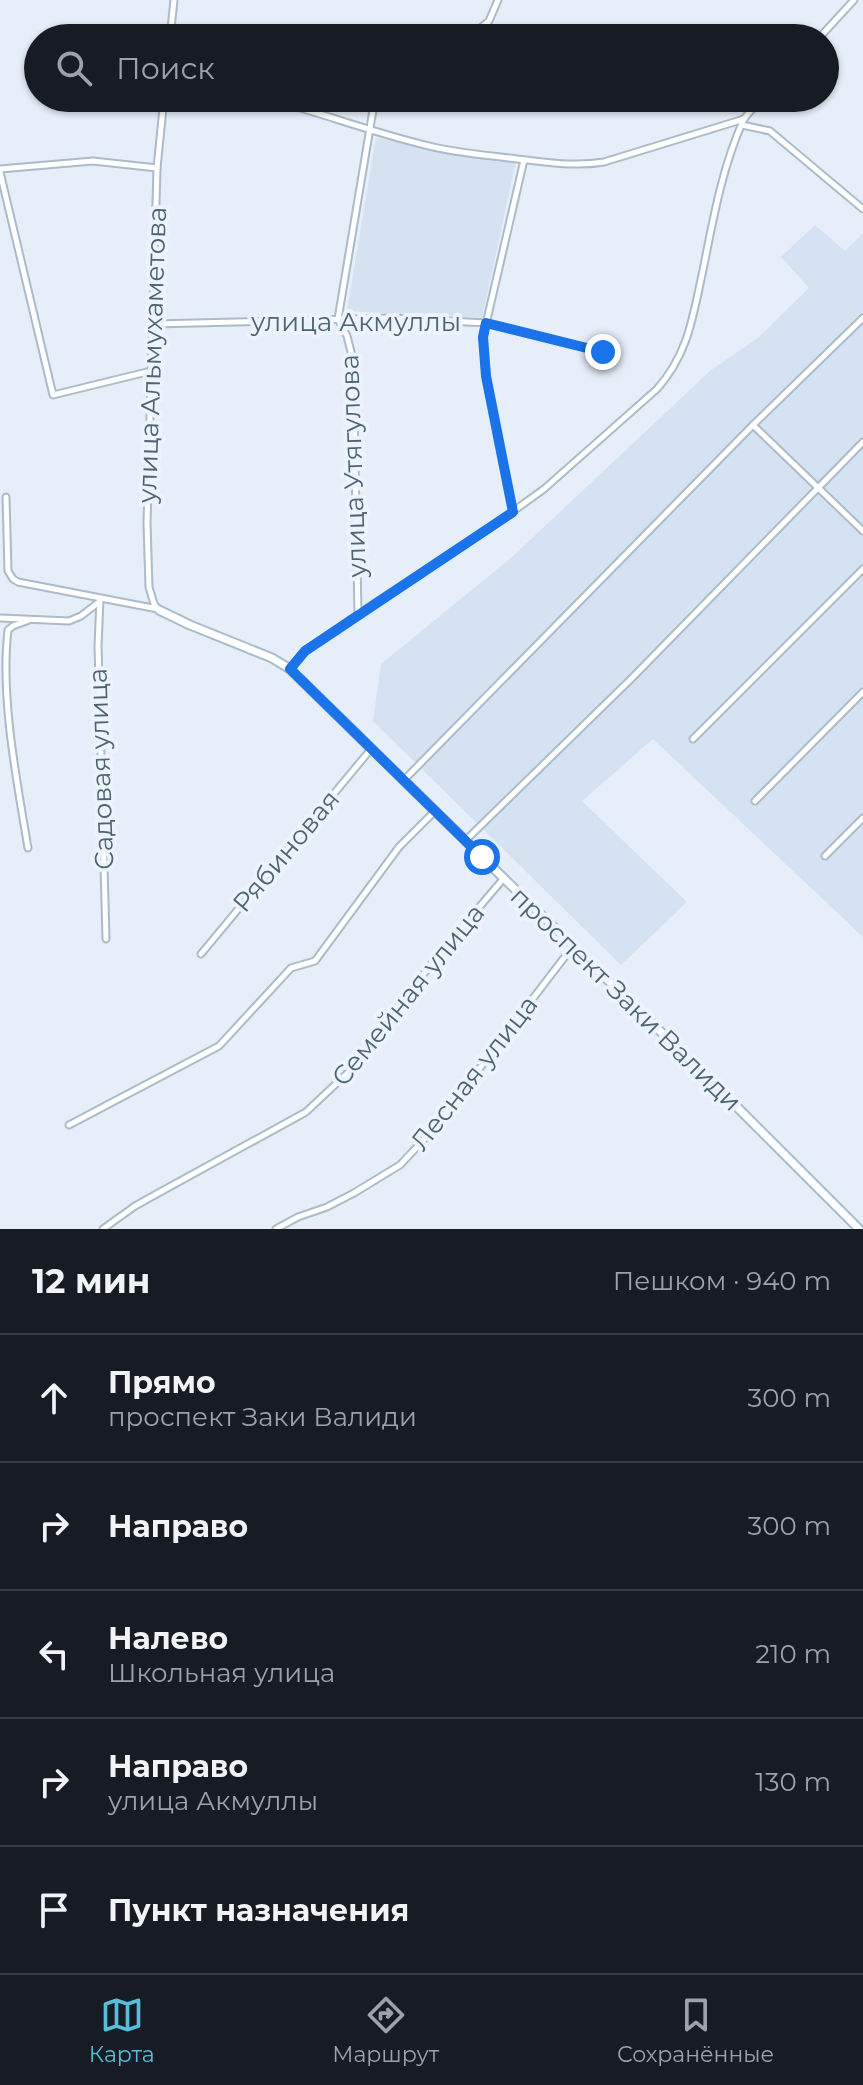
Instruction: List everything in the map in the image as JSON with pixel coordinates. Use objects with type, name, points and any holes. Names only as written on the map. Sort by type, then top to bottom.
[{"type":"street","points":[[171,24],[174,0]]},
{"type":"street","points":[[485,24],[498,0]]},
{"type":"street","points":[[832,24],[854,0]]},
{"type":"street","name":"улица Альмухаметова","points":[[159,610],[151,597],[147,523],[157,168],[163,112]]},
{"type":"street","points":[[316,112],[428,146],[470,154],[584,165],[743,122],[770,131],[863,209]]},
{"type":"street","name":"улица Утягулова","points":[[358,614],[353,360],[347,336],[338,319],[373,112]]},
{"type":"street","points":[[290,669],[305,651],[544,489],[671,373],[692,322],[724,174],[743,122],[751,112]]},
{"type":"street","points":[[513,512],[486,376],[483,337],[524,160]]},
{"type":"street","points":[[147,372],[53,395],[0,170],[93,161],[157,168]]},
{"type":"street","name":"улица Акмуллы","points":[[154,324],[392,318],[486,323],[603,352]]},
{"type":"street","points":[[403,780],[753,425],[863,318]]},
{"type":"street","points":[[753,425],[863,531]]},
{"type":"street","points":[[465,841],[632,678],[863,442]]},
{"type":"street","points":[[6,497],[8,571],[13,579],[100,600],[159,610]]},
{"type":"street","points":[[693,739],[863,569]]},
{"type":"street","points":[[0,618],[69,621],[81,616],[100,600]]},
{"type":"street","name":"Садовая улица","points":[[100,600],[98,667],[106,939]]},
{"type":"street","name":"проспект Заки Валиди","points":[[159,610],[272,658],[290,669],[859,1229]]},
{"type":"street","points":[[28,848],[8,715],[6,665],[8,630],[29,620]]},
{"type":"street","points":[[755,801],[863,692]]},
{"type":"street","name":"Рябиновая","points":[[201,954],[371,749]]},
{"type":"street","points":[[69,1125],[219,1046],[291,968],[315,961],[399,847],[435,811]]},
{"type":"street","points":[[825,856],[863,818]]},
{"type":"street","name":"Семейная улица","points":[[103,1229],[135,1206],[306,1112],[356,1065],[389,1017],[504,878]]},
{"type":"street","name":"Лесная улица","points":[[276,1229],[327,1207],[400,1165],[431,1132],[573,946]]},
{"type":"shaded area","points":[[376,138],[470,156],[516,161],[482,318],[347,311]]},
{"type":"shaded area","points":[[815,225],[845,251],[863,233],[863,937],[653,739],[582,801],[687,902],[621,965],[373,721],[381,664],[512,557],[711,370],[758,338],[809,288],[781,257]]},
{"type":"route","points":[[482,857],[290,669],[305,651],[513,512],[486,376],[483,337],[486,323],[603,352]]}]
